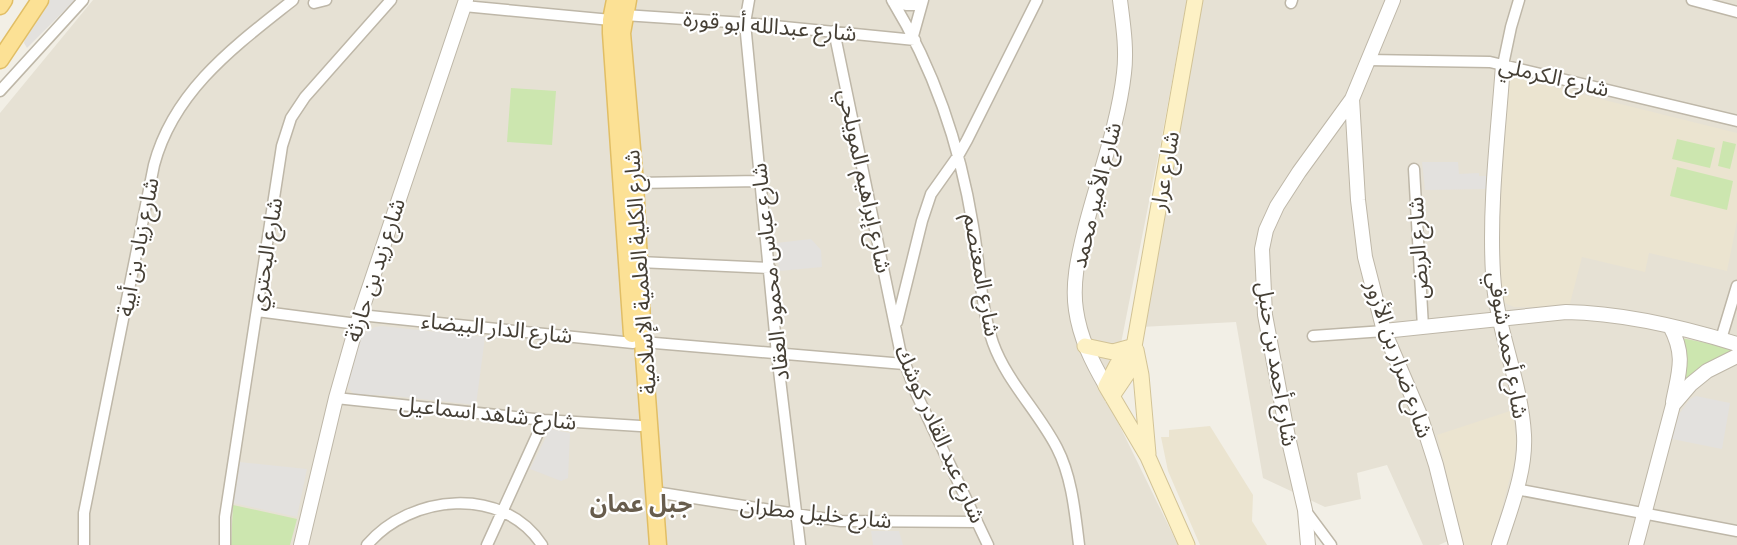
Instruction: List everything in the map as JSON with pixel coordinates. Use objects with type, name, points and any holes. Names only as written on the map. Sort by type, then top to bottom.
[{"type":"main road","points":[[0,6],[4,0]]},
{"type":"main road","points":[[0,60],[40,0]]},
{"type":"main road","name":"شارع الكلية العلمية الإسلامية","points":[[615,0],[621,11],[635,183],[639,262],[640,426],[648,545]]},
{"type":"main road","name":"شارع عرار","points":[[1109,391],[1129,371],[1196,0]]},
{"type":"main road","name":"شارع الكلية العلمية الإسلامية","points":[[621,11],[619,174],[655,492],[658,545]]},
{"type":"main road","points":[[1085,346],[1113,352],[1133,345],[1141,375],[1148,457]]},
{"type":"main road","name":"شارع الأمير محمد","points":[[1109,391],[1148,457],[1187,545]]},
{"type":"street","points":[[0,91],[83,0]]},
{"type":"street","name":"شارع زياد بن أبية","points":[[84,545],[84,513],[154,165],[161,142],[176,112],[207,72],[293,0]]},
{"type":"street","points":[[314,3],[326,0]]},
{"type":"street","name":"شارع البحتري","points":[[225,545],[225,517],[282,146],[291,118],[305,97],[391,0]]},
{"type":"street","name":"شارع عباس محمود العقاد","points":[[749,0],[745,23],[777,354],[800,545]]},
{"type":"street","name":"شارع عبد القادر كوشك","points":[[988,545],[904,364],[896,331],[899,306],[931,194],[958,156],[1037,0]]},
{"type":"street","name":"شارع الأمير محمد","points":[[1109,391],[1085,346],[1076,309],[1075,280],[1090,206],[1121,94],[1125,71],[1120,0]]},
{"type":"street","name":"شارع أحمد بن حنبل","points":[[1308,545],[1305,510],[1288,437],[1265,315],[1262,249],[1266,230],[1277,206],[1352,99],[1392,0]]},
{"type":"street","name":"شارع أحمد شوقي","points":[[1499,545],[1516,489],[1523,457],[1524,434],[1516,385],[1499,320],[1493,276],[1492,240],[1503,65],[1511,27],[1520,0]]},
{"type":"street","points":[[1692,0],[1737,12]]},
{"type":"street","points":[[892,1],[907,5],[922,2],[914,38]]},
{"type":"street","name":"شارع المعتصم","points":[[892,1],[914,38],[940,97],[958,156],[972,216],[987,319],[993,342],[1006,372],[1057,448],[1072,494],[1079,545]]},
{"type":"street","name":"شارع عبدالله أبو قورة","points":[[465,3],[621,11],[914,38]]},
{"type":"street","name":"شارع زيد بن حارثة","points":[[301,545],[336,398],[359,319],[465,3]]},
{"type":"street","name":"شارع إبراهيم المويلحي","points":[[834,32],[896,331]]},
{"type":"street","name":"شارع الكرملي","points":[[1367,60],[1473,61],[1503,65],[1737,120]]},
{"type":"street","name":"شارع ضرار بن الأزور","points":[[1352,99],[1358,200],[1365,257],[1384,331],[1420,415],[1436,465],[1456,545]]},
{"type":"street","name":"شارع الربض","points":[[1414,169],[1423,327]]},
{"type":"street","points":[[635,183],[761,181]]},
{"type":"street","points":[[639,262],[770,268]]},
{"type":"street","points":[[1721,339],[1737,285]]},
{"type":"street","name":"شارع الدار البيضاء","points":[[257,311],[904,364]]},
{"type":"street","points":[[1313,336],[1566,312],[1630,318],[1737,344]]},
{"type":"street","points":[[1636,545],[1672,405],[1681,359],[1678,341],[1670,326]]},
{"type":"street","points":[[1672,405],[1691,384],[1707,371],[1737,356]]},
{"type":"street","name":"شارع شاهد اسماعيل","points":[[336,398],[544,420],[640,426]]},
{"type":"street","points":[[488,545],[544,420]]},
{"type":"street","points":[[1516,489],[1737,531]]},
{"type":"street","name":"شارع خليل مطران","points":[[655,492],[841,521],[977,522]]},
{"type":"street","points":[[367,545],[393,522],[416,511],[435,505],[469,503],[502,512],[537,536],[542,545]]},
{"type":"street","points":[[1305,510],[1331,545]]},
{"type":"shaded area","points":[[50,0],[75,0],[27,48],[24,43],[25,37]]},
{"type":"shaded area","points":[[93,0],[1187,0],[1109,404],[1178,545],[0,545],[0,113]]},
{"type":"shaded area","points":[[1202,0],[1737,0],[1737,545],[1452,545],[1450,540],[1439,545],[1423,545],[1387,465],[1357,473],[1361,499],[1325,507],[1263,478],[1236,322],[1141,327]]},
{"type":"shaded area","points":[[1512,77],[1737,133],[1737,221],[1727,271],[1649,253],[1645,272],[1582,257],[1569,307],[1514,307],[1505,303],[1499,266],[1498,237],[1508,81]]},
{"type":"shaded area","points":[[1422,162],[1458,162],[1459,174],[1479,173],[1479,176],[1487,176],[1486,189],[1425,190]]},
{"type":"shaded area","points":[[811,239],[821,250],[822,267],[779,271],[776,243]]},
{"type":"shaded area","points":[[375,327],[485,337],[476,405],[354,394],[348,388],[347,382],[361,335]]},
{"type":"shaded area","points":[[1696,396],[1730,403],[1722,449],[1672,439],[1679,414],[1690,399]]},
{"type":"shaded area","points":[[1513,410],[1516,442],[1514,463],[1492,545],[1464,545],[1437,435]]},
{"type":"shaded area","points":[[1210,426],[1253,495],[1252,521],[1267,545],[1200,545],[1168,471],[1161,437],[1169,437],[1169,430]]},
{"type":"shaded area","points":[[550,429],[570,433],[568,478],[561,481],[530,469]]},
{"type":"shaded area","points":[[239,462],[307,469],[297,517],[233,503]]},
{"type":"shaded area","points":[[871,531],[899,531],[903,545],[873,545]]},
{"type":"green space","points":[[511,88],[556,91],[552,145],[507,142]]},
{"type":"green space","points":[[1677,139],[1715,148],[1710,168],[1672,159]]},
{"type":"green space","points":[[1723,141],[1736,144],[1730,169],[1718,166]]},
{"type":"green space","points":[[1677,167],[1733,181],[1727,210],[1670,196]]},
{"type":"green space","points":[[1681,338],[1737,349],[1681,386],[1687,362]]},
{"type":"green space","points":[[233,505],[297,519],[290,545],[231,545]]},
{"type":"district","name":"جبل عمان","points":[[641,503]]}]
